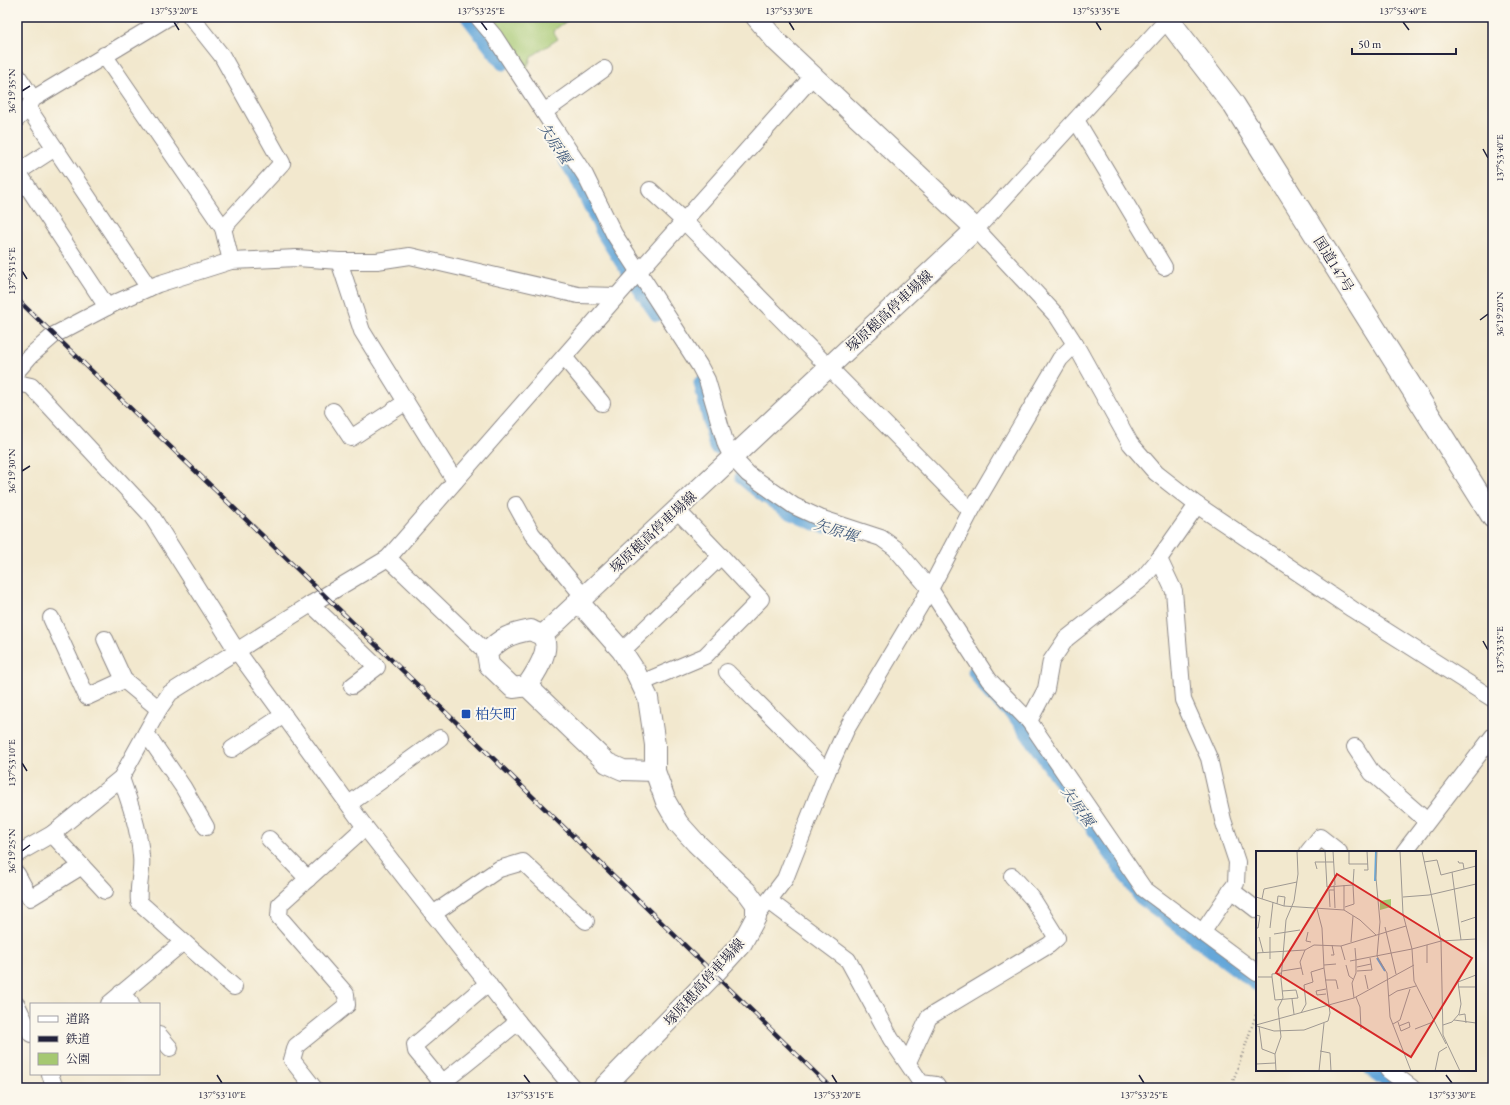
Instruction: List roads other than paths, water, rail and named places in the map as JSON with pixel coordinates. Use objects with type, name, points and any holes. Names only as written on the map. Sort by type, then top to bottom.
[{"type":"highway","name":"国道147号","points":[[1168,18],[1234,105],[1493,517]]},
{"type":"main road","points":[[756,17],[777,42],[976,229]]},
{"type":"main road","name":"塚原穂高停車場線","points":[[542,636],[976,229]]},
{"type":"main road","points":[[581,599],[622,651],[648,698],[653,722],[655,771],[666,802],[678,823],[696,843],[748,893],[756,904],[756,917]]},
{"type":"main road","points":[[531,630],[542,636],[546,644],[542,661],[527,686],[513,688],[488,665],[487,653],[498,641],[514,633],[531,630]]},
{"type":"main road","points":[[527,686],[607,764],[623,770],[655,771]]},
{"type":"main road","name":"塚原穂高停車場線","points":[[603,1088],[713,975],[742,943],[756,917]]},
{"type":"street","points":[[26,109],[104,55],[169,17]]},
{"type":"street","points":[[191,17],[222,56],[282,163],[223,228]]},
{"type":"street","points":[[478,17],[494,36],[585,175],[614,234],[699,365],[707,380],[718,421],[732,457],[748,474],[794,506],[820,518],[881,538],[895,548],[930,589],[989,680],[1029,721],[1144,888],[1256,972]]},
{"type":"street","points":[[1168,18],[976,229],[1057,316],[1075,344],[1130,443],[1156,473],[1197,504],[1352,609],[1493,699]]},
{"type":"street","points":[[104,55],[223,228],[231,261]]},
{"type":"street","points":[[544,112],[604,69]]},
{"type":"street","points":[[17,75],[26,109],[55,148],[149,288]]},
{"type":"street","points":[[17,854],[52,834],[121,778],[159,709],[170,693],[311,604],[388,558],[617,296],[685,222],[814,76]]},
{"type":"street","points":[[1076,120],[1164,267]]},
{"type":"street","points":[[55,148],[18,172],[107,307]]},
{"type":"street","points":[[650,190],[685,222],[971,512]]},
{"type":"street","points":[[17,371],[30,356],[54,336],[107,307],[149,288],[231,261],[297,258],[339,261],[377,261],[410,256],[578,295],[617,296]]},
{"type":"street","points":[[339,261],[362,331],[455,481]]},
{"type":"street","points":[[756,917],[770,901],[785,879],[826,772],[846,730],[930,589],[971,512],[1060,358],[1075,344]]},
{"type":"street","points":[[564,357],[602,403]]},
{"type":"street","points":[[17,383],[31,386],[151,515],[237,651],[365,827],[518,1022],[573,1088]]},
{"type":"street","points":[[333,411],[351,438],[406,402]]},
{"type":"street","points":[[1029,721],[1046,689],[1051,661],[1066,639],[1143,578],[1159,560],[1197,504]]},
{"type":"street","points":[[516,505],[532,534],[581,599]]},
{"type":"street","points":[[641,683],[704,656],[761,599],[676,509]]},
{"type":"street","points":[[622,651],[721,556]]},
{"type":"street","points":[[388,558],[487,653]]},
{"type":"street","points":[[1159,560],[1174,591],[1183,700],[1209,758],[1223,820],[1237,862],[1236,883],[1202,933]]},
{"type":"street","points":[[311,604],[377,667],[352,686]]},
{"type":"street","points":[[50,618],[88,697],[124,680]]},
{"type":"street","points":[[105,639],[124,680],[159,709]]},
{"type":"street","points":[[727,672],[826,772]]},
{"type":"street","points":[[232,749],[284,715]]},
{"type":"street","points":[[146,733],[183,787],[206,827]]},
{"type":"street","points":[[1405,851],[1493,736]]},
{"type":"street","points":[[349,804],[440,738]]},
{"type":"street","points":[[1355,747],[1372,773],[1427,821]]},
{"type":"street","points":[[121,778],[135,819],[142,857],[138,889],[139,902],[234,986]]},
{"type":"street","points":[[314,1088],[292,1060],[296,1046],[347,1005],[346,994],[279,917],[280,904],[365,827]]},
{"type":"street","points":[[52,834],[105,891]]},
{"type":"street","points":[[1309,851],[1320,837],[1338,851]]},
{"type":"street","points":[[269,839],[308,879]]},
{"type":"street","points":[[433,914],[499,869],[523,862],[586,921]]},
{"type":"street","points":[[17,874],[30,898],[82,866]]},
{"type":"street","points":[[908,1062],[929,1017],[1049,945],[1057,938],[1032,898],[1012,876]]},
{"type":"street","points":[[1231,890],[1256,909]]},
{"type":"street","points":[[770,901],[848,960],[891,1039],[908,1062],[919,1085],[936,1085],[938,1088]]},
{"type":"street","points":[[112,1003],[126,999],[183,942]]},
{"type":"street","points":[[488,983],[415,1045],[416,1051],[440,1079],[447,1079],[518,1022]]},
{"type":"street","points":[[17,1005],[30,1032]]},
{"type":"street","points":[[160,1036],[170,1048]]},
{"type":"street","points":[[1389,1071],[1412,1088]]},
{"type":"waterway","name":"矢原堰","points":[[468,17],[503,63]]},
{"type":"waterway","name":"矢原堰","points":[[557,147],[577,178],[604,234],[631,276]]},
{"type":"waterway","name":"矢原堰","points":[[637,285],[657,314]]},
{"type":"waterway","name":"矢原堰","points":[[701,383],[716,447]]},
{"type":"waterway","name":"矢原堰","points":[[742,477],[780,506],[801,517],[824,526]]},
{"type":"waterway","name":"矢原堰","points":[[975,672],[990,693],[1016,717],[1141,897],[1256,983]]},
{"type":"waterway","name":"矢原堰","points":[[1373,1071],[1387,1081]]},
{"type":"railway","points":[[17,299],[456,722],[831,1088]]},
{"type":"place","name":"柏矢町","points":[[466,714]]}]
